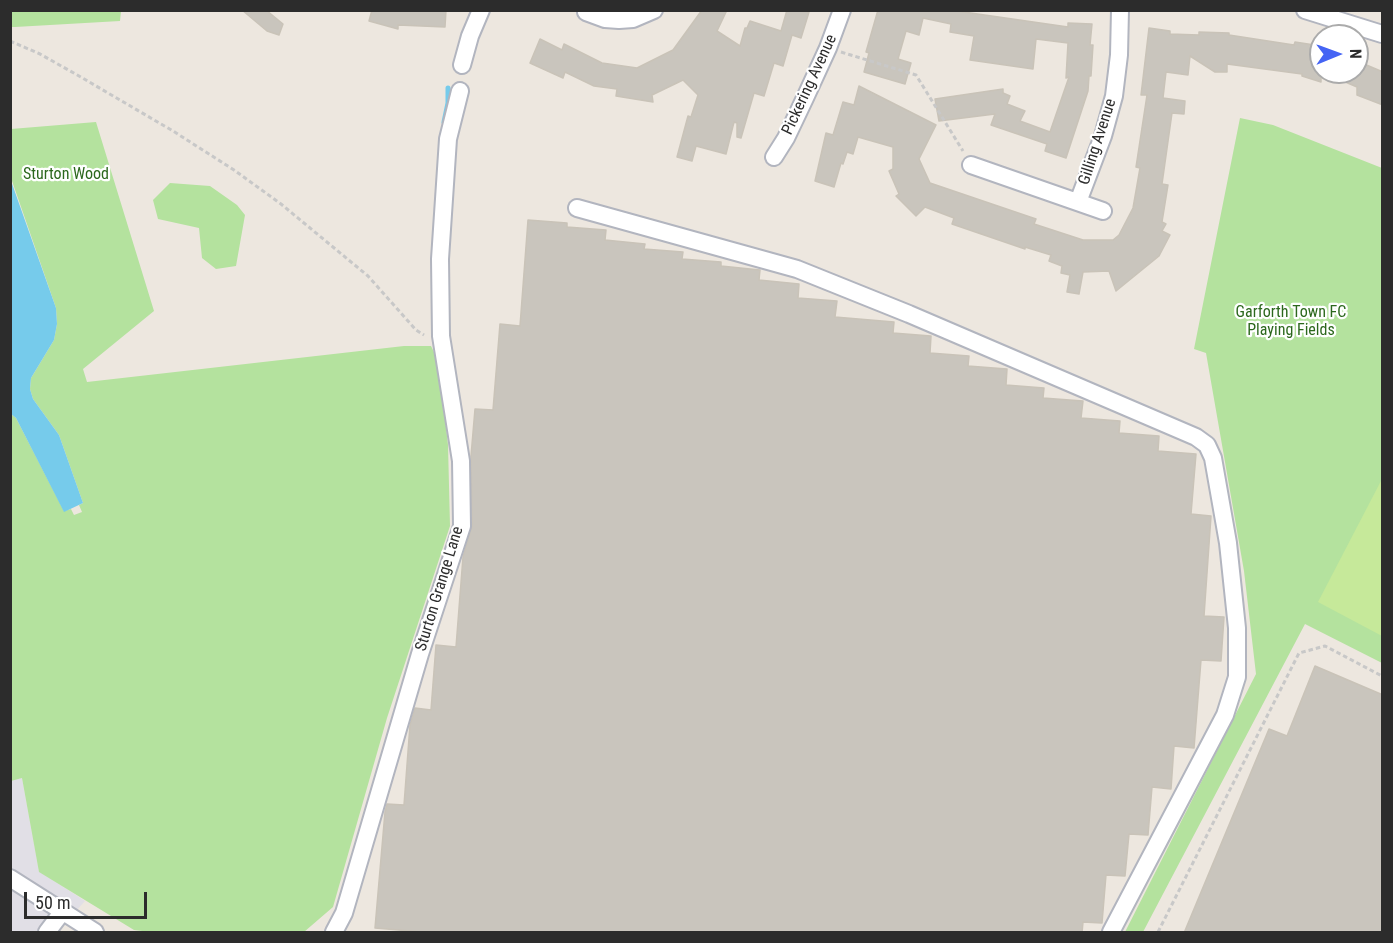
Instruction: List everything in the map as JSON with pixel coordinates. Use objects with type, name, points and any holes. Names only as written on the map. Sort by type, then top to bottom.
[{"type":"street","points":[[462,65],[470,36],[482,10]]},
{"type":"street","points":[[586,12],[605,19],[619,20],[633,19],[654,10]]},
{"type":"street","name":"Pickering Avenue","points":[[774,157],[786,138],[828,48],[842,10]]},
{"type":"street","name":"Gilling Avenue","points":[[1078,202],[1103,136],[1113,96],[1119,55],[1120,10]]},
{"type":"street","points":[[1305,10],[1383,34]]},
{"type":"street","name":"Sturton Grange Lane","points":[[334,933],[344,913],[420,654],[462,526],[461,461],[443,348],[440,259],[448,140],[459,91]]},
{"type":"street","points":[[971,165],[1103,211]]},
{"type":"street","points":[[577,208],[797,269],[909,314],[1196,437],[1207,446],[1213,458],[1228,543],[1237,628],[1236,677],[1226,715],[1111,933]]},
{"type":"street","points":[[10,878],[95,933]]},
{"type":"street","points":[[47,933],[63,911]]},
{"type":"path","points":[[10,41],[40,54],[79,76],[234,170],[281,204],[368,276],[416,330],[443,348]]},
{"type":"path","points":[[828,48],[916,75],[971,165]]},
{"type":"path","points":[[1158,933],[1299,653],[1325,646],[1383,676]]},
{"type":"shaded area","points":[[22,778],[39,871],[85,901],[57,932],[11,932],[11,781]]},
{"type":"green space","points":[[11,10],[121,11],[120,21],[11,27]]},
{"type":"green space","name":"Garforth Town FC Playing Fields","points":[[1240,118],[1273,125],[1382,168],[1382,663],[1305,624],[1143,932],[1125,932],[1256,674],[1244,571],[1206,353],[1194,349]]},
{"type":"green space","points":[[96,122],[154,311],[83,369],[87,382],[404,346],[431,346],[439,362],[448,445],[450,526],[387,718],[333,907],[304,932],[134,930],[39,872],[22,778],[11,781],[11,414],[16,418],[64,511],[71,509],[74,515],[82,512],[79,505],[83,503],[59,435],[33,399],[30,389],[31,378],[54,340],[57,324],[56,308],[11,178],[11,129]]},
{"type":"green space","name":"Sturton Wood","points":[[170,183],[210,186],[237,205],[245,215],[236,266],[216,269],[202,258],[199,228],[158,219],[153,200]]},
{"type":"green space","points":[[1382,479],[1382,636],[1318,602]]},
{"type":"water","points":[[10,178],[56,308],[57,324],[54,340],[31,378],[30,389],[33,399],[59,435],[83,503],[64,512],[16,418],[11,414]]},
{"type":"building","points":[[242,10],[266,10],[283,24],[279,35],[267,31]]},
{"type":"building","points":[[372,10],[446,10],[445,27],[398,25],[398,29],[369,21]]},
{"type":"building","points":[[702,10],[727,10],[717,31],[740,46],[745,28],[750,21],[781,31],[787,10],[809,12],[801,38],[792,35],[783,66],[774,63],[764,96],[754,93],[741,138],[737,137],[737,123],[734,122],[726,154],[696,146],[692,161],[677,157],[688,116],[691,117],[698,95],[683,80],[652,95],[653,102],[616,96],[617,89],[594,86],[565,72],[563,78],[530,63],[540,39],[562,50],[564,44],[602,63],[637,68],[673,50]]},
{"type":"building","points":[[878,10],[950,10],[1068,27],[1068,23],[1092,24],[1091,76],[1089,76],[1088,91],[1066,158],[1045,151],[1047,144],[991,125],[995,114],[939,121],[935,99],[1003,89],[1003,93],[1010,96],[1007,104],[1025,111],[1020,121],[1050,132],[1069,77],[1066,78],[1068,43],[1036,39],[1033,69],[970,60],[974,36],[950,32],[951,24],[923,18],[919,35],[906,31],[898,59],[911,63],[905,84],[864,72],[869,53],[866,52]]},
{"type":"building","points":[[1149,28],[1170,31],[1170,34],[1229,33],[1229,35],[1294,45],[1295,42],[1309,44],[1309,78],[1302,74],[1227,64],[1227,72],[1215,72],[1190,56],[1188,75],[1166,72],[1163,98],[1185,101],[1184,114],[1172,113],[1162,184],[1168,185],[1162,222],[1166,224],[1162,231],[1170,235],[1159,256],[1116,291],[1109,271],[1083,272],[1079,294],[1067,292],[1070,275],[1061,273],[1062,266],[1049,261],[1051,255],[1025,247],[1025,249],[952,224],[954,218],[925,207],[916,216],[896,196],[899,194],[889,171],[893,169],[893,147],[858,137],[853,154],[847,152],[843,164],[841,163],[834,187],[815,181],[826,133],[833,135],[843,102],[854,105],[859,86],[936,125],[919,159],[930,183],[1036,219],[1034,224],[1083,240],[1113,240],[1119,235],[1133,208],[1140,168],[1136,167],[1147,95],[1141,95]]},
{"type":"building","points":[[1369,66],[1383,72],[1383,105],[1357,95],[1357,87],[1350,84],[1369,84]]},
{"type":"building","points":[[528,220],[567,223],[567,227],[606,230],[605,240],[645,244],[644,249],[683,252],[682,259],[721,262],[721,266],[760,270],[759,280],[799,284],[798,298],[837,301],[835,317],[894,322],[893,333],[931,336],[930,353],[969,356],[968,366],[1007,369],[1006,385],[1044,388],[1043,398],[1083,401],[1081,418],[1120,421],[1119,433],[1159,436],[1158,451],[1196,454],[1191,514],[1211,516],[1204,616],[1224,617],[1221,661],[1201,660],[1194,748],[1174,746],[1171,789],[1152,787],[1148,835],[1129,834],[1125,876],[1106,875],[1102,923],[1083,922],[1082,933],[433,933],[375,928],[387,804],[404,805],[410,725],[415,708],[431,710],[436,645],[456,647],[463,557],[472,526],[471,456],[475,409],[493,410],[500,324],[520,326]]},
{"type":"building","points":[[1315,666],[1383,695],[1383,933],[1184,933],[1269,729],[1287,736]]},
{"type":"waterway","points":[[444,122],[448,88]]}]
